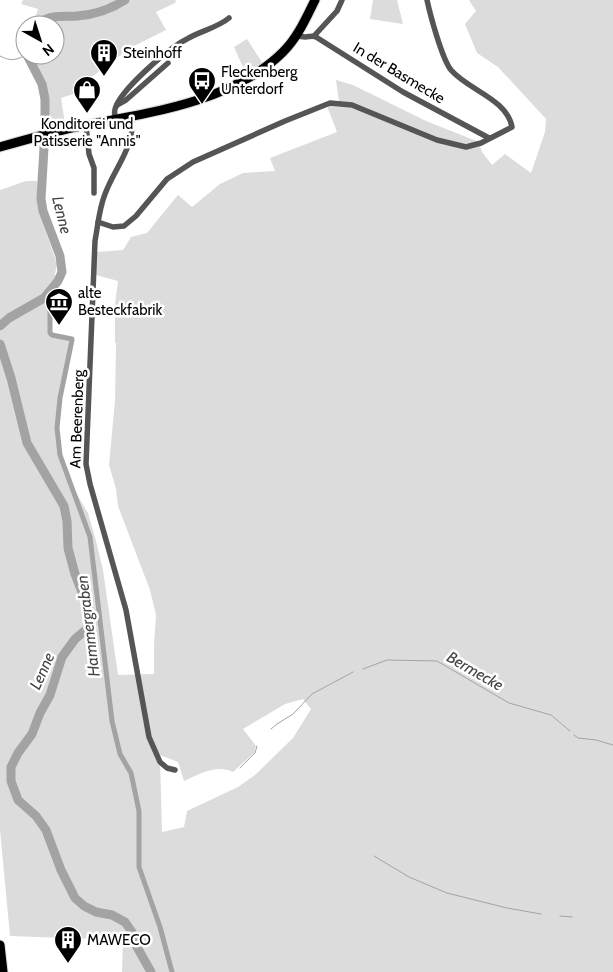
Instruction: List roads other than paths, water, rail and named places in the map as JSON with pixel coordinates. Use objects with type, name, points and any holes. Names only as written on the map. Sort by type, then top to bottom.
[{"type":"main road","points":[[0,147],[55,132],[132,117],[200,99],[242,81],[273,62],[284,52],[297,35],[314,0]]},
{"type":"main road","points":[[0,945],[3,972]]},
{"type":"street","points":[[314,36],[337,11],[342,0]]},
{"type":"street","points":[[98,222],[113,227],[124,226],[136,216],[167,179],[193,162],[285,120],[330,104],[352,105],[437,140],[466,147],[475,146],[512,127],[509,115],[500,106],[451,70],[432,23],[428,0]]},
{"type":"street","points":[[116,120],[117,104],[138,79],[177,45],[194,35],[223,23],[229,18]]},
{"type":"street","name":"In der Basmecke","points":[[297,35],[304,38],[314,36],[403,92],[489,138]]},
{"type":"street","points":[[117,104],[126,100],[168,63]]},
{"type":"street","name":"Am Beerenberg","points":[[132,117],[131,140],[106,192],[98,222],[94,258],[91,371],[86,456],[87,473],[126,610],[149,737],[162,764],[175,770]]},
{"type":"street","points":[[86,125],[89,154],[94,168],[94,190]]},
{"type":"waterway","name":"Lenne","points":[[65,16],[96,13],[125,0]]},
{"type":"waterway","points":[[0,56],[15,59]]},
{"type":"waterway","name":"Lenne","points":[[0,326],[9,318],[44,298],[58,281],[62,272],[60,256],[43,211],[41,199],[45,99],[42,84],[32,65]]},
{"type":"waterway","name":"Hammergraben","points":[[50,290],[50,333],[72,339],[60,398],[57,428],[60,455],[90,537],[112,721],[120,754],[131,773],[139,811],[139,867],[160,927],[172,972]]},
{"type":"waterway","name":"Lenne","points":[[0,344],[11,378],[27,443],[64,506],[67,521],[68,548],[75,574],[91,615],[90,624],[87,629],[75,639],[62,657],[50,695],[40,713],[32,734],[18,753],[11,767],[11,781],[18,800],[36,816],[46,830],[61,870],[75,898],[84,906],[96,912],[112,915],[125,922],[132,932],[137,947],[151,972]]},
{"type":"waterway","name":"Bermecke","points":[[363,669],[387,660],[437,661],[509,703],[551,715],[570,731]]},
{"type":"waterway","name":"Bermecke","points":[[271,729],[293,714],[312,694],[353,672]]},
{"type":"waterway","name":"Bermecke","points":[[574,735],[578,738],[596,740],[613,745]]},
{"type":"waterway","name":"Bermecke","points":[[240,768],[255,753],[257,746]]},
{"type":"waterway","points":[[374,856],[409,877],[447,893],[507,908],[541,914]]},
{"type":"waterway","points":[[560,916],[572,917]]},
{"type":"place","name":"Steinhoff","points":[[104,77]]},
{"type":"place","name":"Fleckenberg Unterdorf","points":[[202,105]]},
{"type":"place","name":"Konditorei und Patisserie \"Annis\"","points":[[87,114]]},
{"type":"place","name":"alte Besteckfabrik","points":[[59,326]]},
{"type":"place","name":"MAWECO","points":[[68,964]]}]
